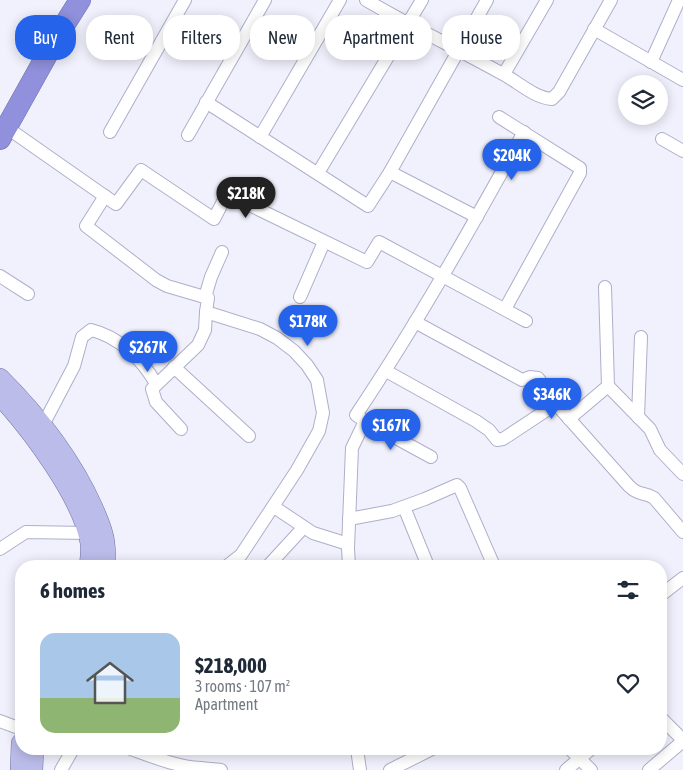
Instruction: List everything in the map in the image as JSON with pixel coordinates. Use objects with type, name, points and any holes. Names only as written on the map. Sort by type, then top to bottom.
[{"type":"highway","points":[[3,133],[80,0]]},
{"type":"main road","points":[[0,378],[43,425],[76,475],[100,522],[105,542],[105,560]]},
{"type":"main road","points":[[0,396],[27,427],[57,470],[88,533],[91,551],[90,560]]},
{"type":"main road","points":[[20,770],[21,755]]},
{"type":"main road","points":[[33,770],[34,755]]},
{"type":"street","points":[[110,132],[185,0]]},
{"type":"street","points":[[188,135],[265,0]]},
{"type":"street","points":[[260,136],[340,0]]},
{"type":"street","points":[[366,0],[391,15]]},
{"type":"street","points":[[414,15],[422,0]]},
{"type":"street","points":[[479,15],[487,0]]},
{"type":"street","points":[[504,74],[547,0]]},
{"type":"street","points":[[478,60],[544,99],[552,99],[559,92],[611,0]]},
{"type":"street","points":[[651,62],[679,0]]},
{"type":"street","points":[[594,29],[683,80]]},
{"type":"street","points":[[318,173],[387,60]]},
{"type":"street","points":[[206,102],[368,206],[390,172],[454,60]]},
{"type":"street","points":[[499,116],[580,168],[580,173],[505,309]]},
{"type":"street","points":[[431,457],[356,415],[386,372],[477,217],[524,132]]},
{"type":"street","points":[[3,133],[116,204],[141,170],[214,219],[227,194],[367,262],[379,242],[526,321]]},
{"type":"street","points":[[662,139],[683,150]]},
{"type":"street","points":[[390,172],[477,217]]},
{"type":"street","points":[[105,196],[86,226],[156,280],[167,286],[208,298],[203,338],[152,389],[156,402],[181,429]]},
{"type":"street","points":[[300,297],[324,242]]},
{"type":"street","points":[[205,297],[222,252]]},
{"type":"street","points":[[0,276],[28,294]]},
{"type":"street","points":[[605,287],[608,386],[650,429],[660,450],[683,474]]},
{"type":"street","points":[[206,312],[260,329],[294,351],[317,380],[323,413],[319,431],[297,470],[241,555],[235,560]]},
{"type":"street","points":[[415,322],[522,380],[530,377],[538,378],[556,404],[636,493],[648,494],[654,498],[683,532]]},
{"type":"street","points":[[43,425],[74,366],[82,338],[91,330],[98,331],[133,354],[148,370],[156,384]]},
{"type":"street","points":[[638,417],[641,337]]},
{"type":"street","points":[[174,367],[249,436]]},
{"type":"street","points":[[386,372],[476,421],[489,430],[497,440],[504,439],[556,404]]},
{"type":"street","points":[[569,419],[608,386]]},
{"type":"street","points":[[349,560],[352,448],[365,421]]},
{"type":"street","points":[[349,519],[392,511],[457,486],[460,488],[491,560]]},
{"type":"street","points":[[274,507],[303,528],[348,544]]},
{"type":"street","points":[[404,507],[426,560]]},
{"type":"street","points":[[274,560],[303,528]]},
{"type":"street","points":[[0,549],[26,532],[88,533]]},
{"type":"street","points":[[667,590],[683,578]]},
{"type":"street","points":[[0,721],[15,727]]},
{"type":"street","points":[[667,724],[683,740],[667,754]]},
{"type":"street","points":[[61,770],[70,755]]},
{"type":"street","points":[[148,755],[201,769],[221,770]]},
{"type":"street","points":[[358,755],[360,770]]},
{"type":"street","points":[[390,770],[420,755]]},
{"type":"street","points":[[576,755],[591,770]]},
{"type":"street","points":[[566,770],[583,755]]},
{"type":"street","points":[[649,770],[666,755]]}]
